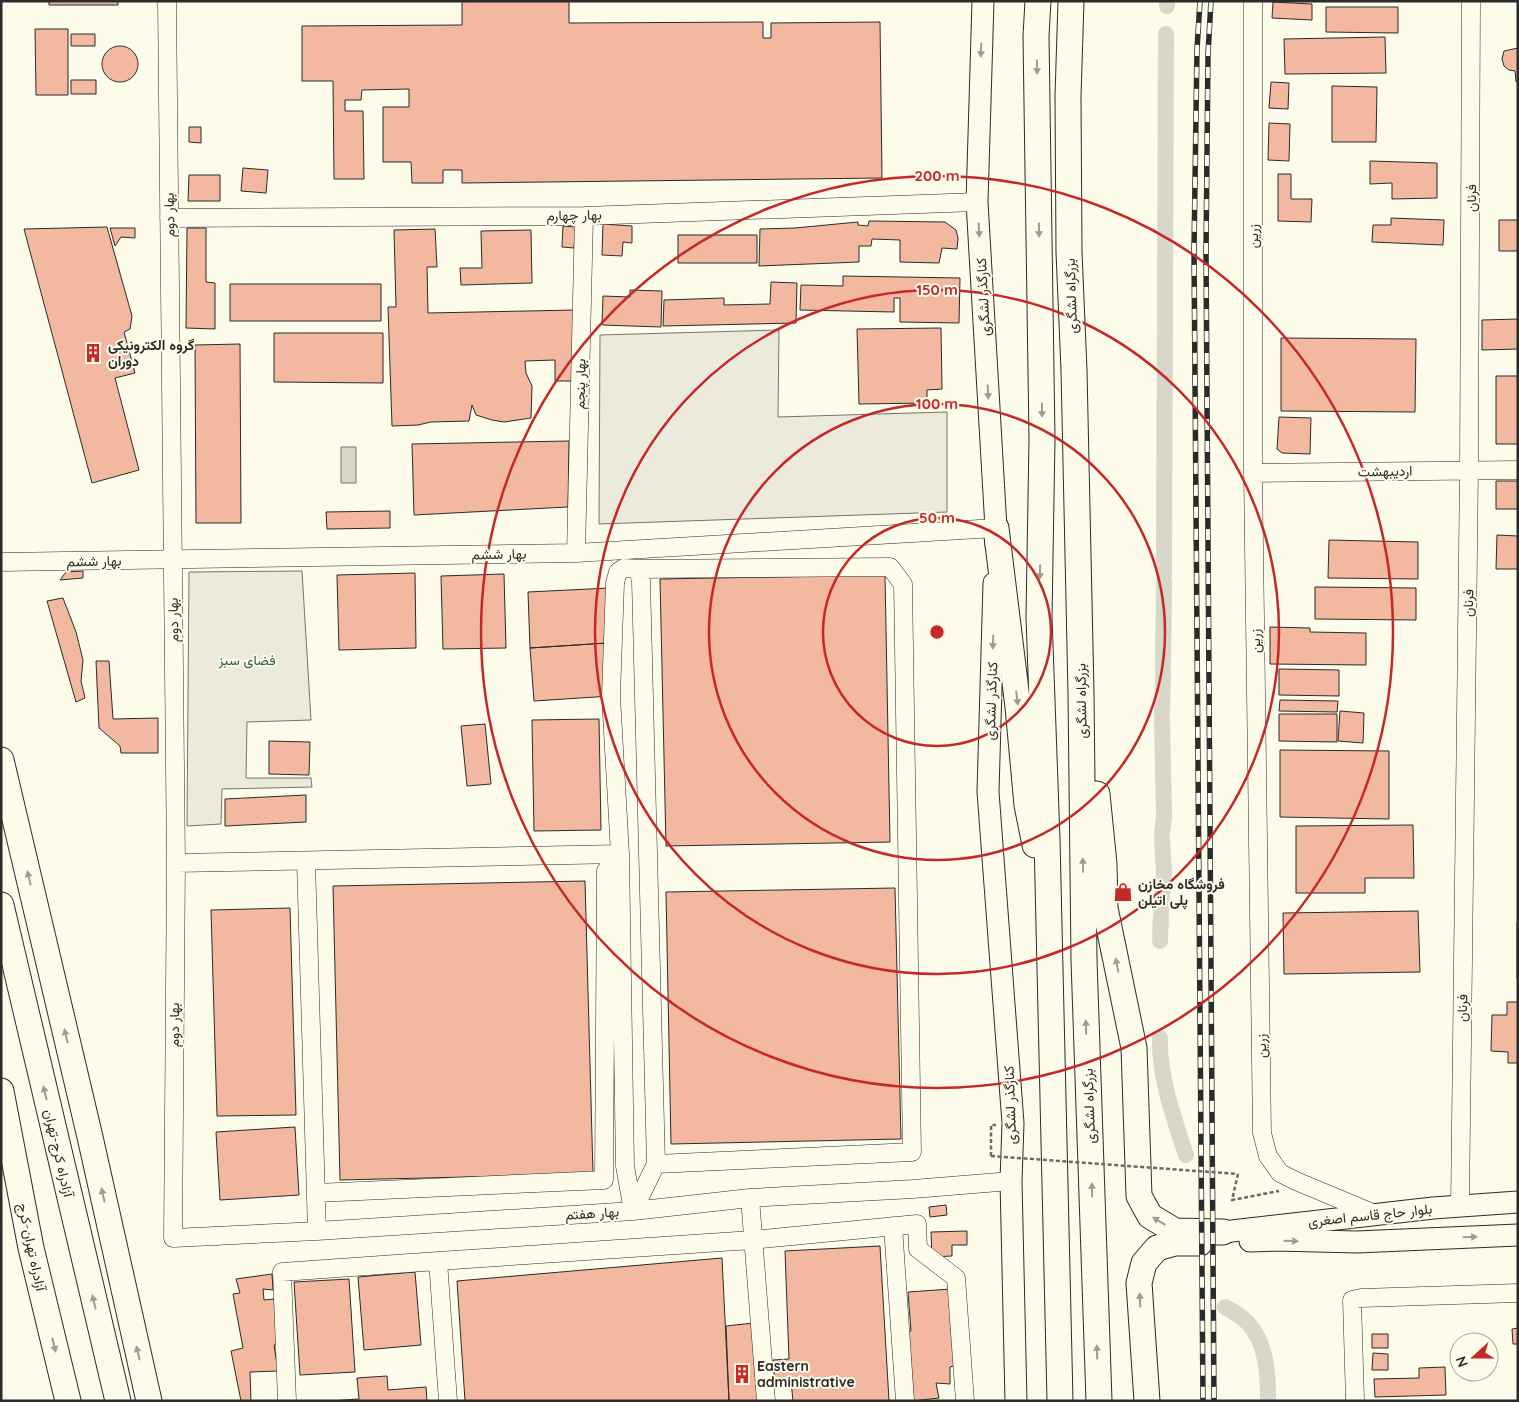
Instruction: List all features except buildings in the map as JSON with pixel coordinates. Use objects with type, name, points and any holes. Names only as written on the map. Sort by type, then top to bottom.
[{"type":"highway","points":[[1038,1],[1036,36],[1042,439],[1039,617],[1060,1401]]},
{"type":"highway","name":"بزرگراه لشگری","points":[[1071,1],[1068,96],[1069,252],[1074,370],[1081,693],[1084,960],[1099,1401]]},
{"type":"highway","points":[[996,528],[1018,707],[1027,804],[1048,929]]},
{"type":"highway","points":[[1081,693],[1094,755],[1106,908],[1134,1048],[1139,1196],[1150,1216],[1175,1231],[1224,1237]]},
{"type":"highway","points":[[1,760],[88,1128],[148,1401]]},
{"type":"highway","name":"آزادراه کرج-تهران","points":[[1,905],[118,1401]]},
{"type":"highway","name":"آزادراه تهران-کرج","points":[[1,1091],[31,1248],[68,1401]]},
{"type":"highway","points":[[1,1159],[31,1248]]},
{"type":"highway","points":[[1147,1401],[1139,1283],[1144,1263],[1157,1248],[1175,1243],[1224,1237]]},
{"type":"main road","name":"کنارگذر لشگری","points":[[983,1],[977,202],[996,528],[988,792],[1013,1123],[1011,1181],[1016,1401]]},
{"type":"main road","name":"بلوار حاج قاسم اصغری","points":[[1224,1237],[1375,1214],[1460,1205],[1518,1202]]},
{"type":"main road","points":[[1431,1239],[1433,1208]]},
{"type":"main road","name":"بلوار حاج قاسم اصغری","points":[[1224,1237],[1356,1242],[1518,1235]]},
{"type":"street","name":"بهار دوم","points":[[167,1],[176,862],[173,1238]]},
{"type":"street","name":"زرین","points":[[1253,1],[1253,473],[1262,1133],[1268,1156],[1280,1173],[1296,1182],[1375,1214]]},
{"type":"street","name":"فرنان","points":[[1460,1205],[1470,470],[1471,1]]},
{"type":"street","name":"بهار چهارم","points":[[170,218],[584,216],[977,202]]},
{"type":"street","name":"بهار پنجم","points":[[576,553],[584,216]]},
{"type":"street","name":"اردیبهشت","points":[[1253,473],[1518,470]]},
{"type":"street","name":"بهار ششم","points":[[1,562],[173,561],[576,553],[996,528]]},
{"type":"street","points":[[633,1211],[626,1166],[620,854],[610,696],[615,584],[618,572],[624,568],[890,567],[903,584],[912,1152],[656,1164]]},
{"type":"street","points":[[633,1211],[656,1164],[641,581],[638,569]]},
{"type":"street","points":[[176,862],[620,854]]},
{"type":"street","points":[[316,1193],[604,1180],[606,871],[620,854]]},
{"type":"street","points":[[306,861],[317,1231]]},
{"type":"street","name":"بهار هفتم","points":[[173,1238],[633,1211],[750,1198],[913,1189],[1011,1181]]},
{"type":"street","points":[[750,1198],[766,1401]]},
{"type":"street","points":[[287,1401],[282,1272],[752,1240],[917,1224],[918,1249],[956,1278],[965,1401]]},
{"type":"street","points":[[893,1226],[905,1401]]},
{"type":"street","points":[[438,1261],[448,1401]]},
{"type":"street","points":[[1355,1401],[1352,1300],[1360,1298],[1518,1293]]},
{"type":"path","points":[[991,1125],[991,1156],[1238,1174],[1232,1200],[1280,1191],[1296,1182]]},
{"type":"green space","points":[[779,330],[778,417],[947,412],[947,512],[599,524],[600,335]]},
{"type":"green space","name":"فضای سبز","points":[[302,571],[311,720],[247,722],[246,778],[311,778],[312,787],[222,789],[221,824],[187,826],[189,572]]},
{"type":"shaded area","points":[[341,447],[356,447],[356,483],[341,483]]},
{"type":"waterway","points":[[1167,1],[1167,6]]},
{"type":"waterway","points":[[1164,574],[1166,34]]},
{"type":"waterway","points":[[1163,668],[1164,580]]},
{"type":"waterway","points":[[1162,712],[1163,674]]},
{"type":"waterway","points":[[1162,718],[1164,816],[1162,834]]},
{"type":"waterway","points":[[1161,910],[1164,872],[1162,840]]},
{"type":"waterway","points":[[1160,941],[1161,915]]},
{"type":"waterway","points":[[1160,1038],[1160,1053],[1165,1083],[1186,1155]]},
{"type":"waterway","points":[[1225,1307],[1248,1323],[1259,1340],[1267,1370],[1268,1401]]},
{"type":"railway","points":[[1200,1],[1197,49],[1194,250],[1203,1401]]},
{"type":"railway","points":[[1211,1],[1208,54],[1206,253],[1214,1401]]},
{"type":"place","name":"گروه الکترونیکی دوران","points":[[93,353]]},
{"type":"place","name":"فروشگاه مخازن پلی اتیلن","points":[[1123,892]]},
{"type":"place","name":"Eastern administrative","points":[[742,1374]]}]
